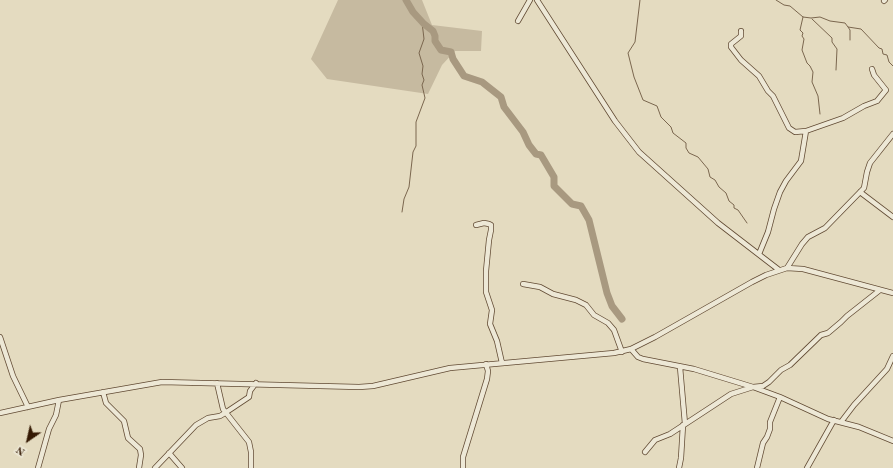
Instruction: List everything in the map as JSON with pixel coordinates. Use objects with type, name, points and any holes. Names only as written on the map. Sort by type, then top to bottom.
[{"type":"street","points":[[518,21],[530,0]]},
{"type":"street","points":[[537,0],[615,121],[640,152],[718,223],[779,270]]},
{"type":"street","points":[[741,31],[741,36],[731,44],[731,47],[741,60],[759,76],[768,91],[773,96],[791,130],[794,132],[806,131],[843,118],[877,100],[886,90],[876,78],[872,70]]},
{"type":"street","points":[[759,254],[768,232],[780,192],[786,181],[801,161],[806,131]]},
{"type":"street","points":[[787,268],[808,237],[825,228],[864,188],[870,163],[893,134]]},
{"type":"street","points":[[860,192],[893,217]]},
{"type":"street","points":[[476,225],[484,223],[491,225],[486,271],[486,292],[492,310],[490,324],[497,341],[502,364]]},
{"type":"street","points":[[0,412],[162,382],[337,387],[373,386],[450,368],[622,352],[655,337],[752,282],[787,268],[803,269],[893,293]]},
{"type":"street","points":[[523,284],[540,286],[553,294],[576,300],[586,305],[594,315],[608,323],[614,330],[622,352]]},
{"type":"street","points":[[645,452],[655,440],[670,434],[726,399],[731,394],[753,387],[763,386],[769,382],[781,370],[790,365],[821,335],[828,333],[880,290]]},
{"type":"street","points":[[0,337],[13,376],[28,407]]},
{"type":"street","points":[[631,349],[635,354],[643,359],[680,367],[753,387],[834,420],[872,432],[893,441]]},
{"type":"street","points":[[841,422],[854,405],[887,369],[893,356]]},
{"type":"street","points":[[463,468],[463,457],[487,379],[488,371],[486,364]]},
{"type":"street","points":[[679,468],[684,424],[680,367]]},
{"type":"street","points":[[217,383],[225,413],[249,442],[251,452],[251,468]]},
{"type":"street","points":[[155,468],[196,425],[204,419],[220,416],[249,397],[250,391],[256,384]]},
{"type":"street","points":[[103,392],[106,403],[124,421],[128,438],[140,450],[142,455],[139,468]]},
{"type":"street","points":[[756,468],[763,443],[767,437],[770,422],[780,397]]},
{"type":"street","points":[[38,468],[56,415],[59,400]]},
{"type":"street","points":[[807,468],[834,420]]},
{"type":"street","points":[[169,453],[182,468]]},
{"type":"shaded area","points":[[338,0],[422,0],[432,25],[482,31],[481,51],[455,51],[442,65],[428,94],[327,79],[311,59]]},
{"type":"waterway","points":[[406,0],[413,12],[433,31],[435,41],[441,50],[451,52],[453,59],[464,76],[482,82],[501,97],[504,107],[523,132],[529,145],[536,154],[541,155],[554,177],[554,186],[572,204],[581,206],[589,220],[607,293],[612,306],[622,319]]},
{"type":"waterway","points":[[640,0],[635,42],[628,53],[634,77],[643,100],[657,106],[661,117],[671,127],[673,133],[686,143],[686,148],[689,153],[698,157],[708,169],[710,177],[715,180],[719,187],[726,193],[729,201],[734,205],[734,208],[738,210],[747,223]]},
{"type":"waterway","points":[[776,0],[784,5],[790,6],[803,17],[820,17],[830,21],[845,23],[848,27],[861,29],[879,48],[882,49],[883,54],[887,55],[889,62],[893,66]]},
{"type":"waterway","points":[[803,17],[800,30],[803,33],[802,36],[804,39],[802,50],[807,63],[813,72],[812,82],[818,96],[820,114]]},
{"type":"waterway","points":[[812,19],[832,38],[832,42],[837,49],[836,70]]},
{"type":"waterway","points":[[402,212],[404,199],[409,187],[413,152],[416,146],[416,122],[425,98],[422,85],[424,80],[422,74],[423,66],[419,53],[424,39],[422,22]]},
{"type":"waterway","points":[[848,27],[850,30],[850,40]]}]
